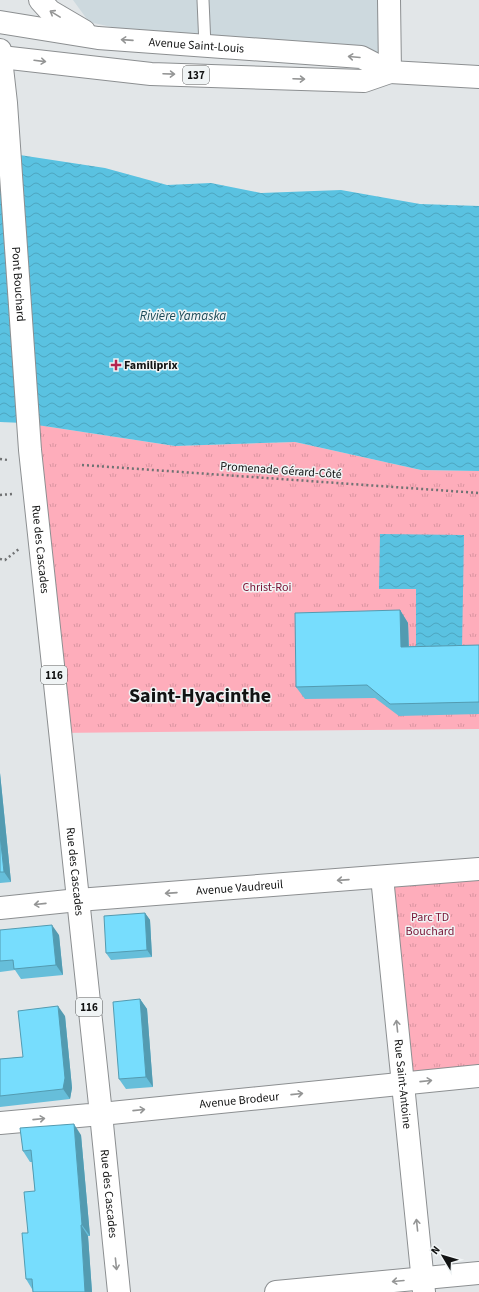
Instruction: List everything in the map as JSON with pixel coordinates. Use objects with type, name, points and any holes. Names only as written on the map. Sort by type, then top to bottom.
[{"type":"main road","points":[[40,0],[50,11],[98,38]]},
{"type":"main road","points":[[389,0],[390,72]]},
{"type":"main road","name":"Avenue Saint-Louis","points":[[0,22],[98,38],[361,57],[390,72]]},
{"type":"main road","name":"Avenue Saint-Louis","points":[[0,54],[151,74],[364,81],[390,72],[479,77]]},
{"type":"main road","name":"Pont Bouchard","points":[[0,54],[7,119],[30,450]]},
{"type":"main road","name":"Rue des Cascades","points":[[30,450],[119,1292]]},
{"type":"main road","name":"Avenue Vaudreuil","points":[[0,908],[78,900],[479,869]]},
{"type":"main road","name":"Rue Saint-Antoine","points":[[382,876],[423,1285]]},
{"type":"main road","name":"Avenue Brodeur","points":[[0,1123],[479,1076]]},
{"type":"main road","points":[[276,1292],[423,1285],[479,1273]]},
{"type":"lane","points":[[203,0],[205,46]]},
{"type":"path","points":[[0,459],[8,460]]},
{"type":"path","name":"Promenade Gérard-Côté","points":[[82,465],[479,493]]},
{"type":"path","points":[[0,495],[12,494]]},
{"type":"shaded area","points":[[73,0],[389,0],[390,54],[198,46],[89,22]]},
{"type":"green space","name":"Christ-Roi","points":[[24,423],[175,446],[295,442],[421,470],[479,471],[479,729],[55,733]]},
{"type":"green space","name":"Parc TD Bouchard","points":[[479,866],[479,1071],[395,1079],[375,877]]},
{"type":"water","name":"Rivière Yamaska","points":[[0,152],[105,168],[167,185],[211,183],[261,193],[341,190],[420,204],[479,206],[479,471],[421,470],[295,442],[175,446],[24,423],[0,422]]},
{"type":"water","points":[[380,534],[464,535],[462,649],[416,648],[416,589],[379,589]]},
{"type":"building","points":[[400,610],[401,647],[479,645],[479,702],[390,704],[367,685],[296,687],[295,613]]},
{"type":"building","points":[[0,835],[4,872],[0,872]]},
{"type":"building","points":[[145,913],[147,950],[106,953],[104,916]]},
{"type":"building","points":[[52,925],[56,965],[14,969],[13,960],[0,961],[0,930]]},
{"type":"building","points":[[140,999],[146,1077],[119,1079],[113,1002]]},
{"type":"building","points":[[58,1006],[65,1078],[63,1089],[0,1096],[0,1059],[23,1057],[18,1011]]},
{"type":"building","points":[[74,1124],[82,1225],[85,1292],[33,1292],[32,1279],[26,1279],[22,1233],[28,1233],[24,1192],[35,1191],[31,1150],[23,1151],[20,1128]]},
{"type":"place","name":"Familiprix","points":[[116,365]]},
{"type":"district","name":"Saint-Hyacinthe","points":[[200,695]]}]
